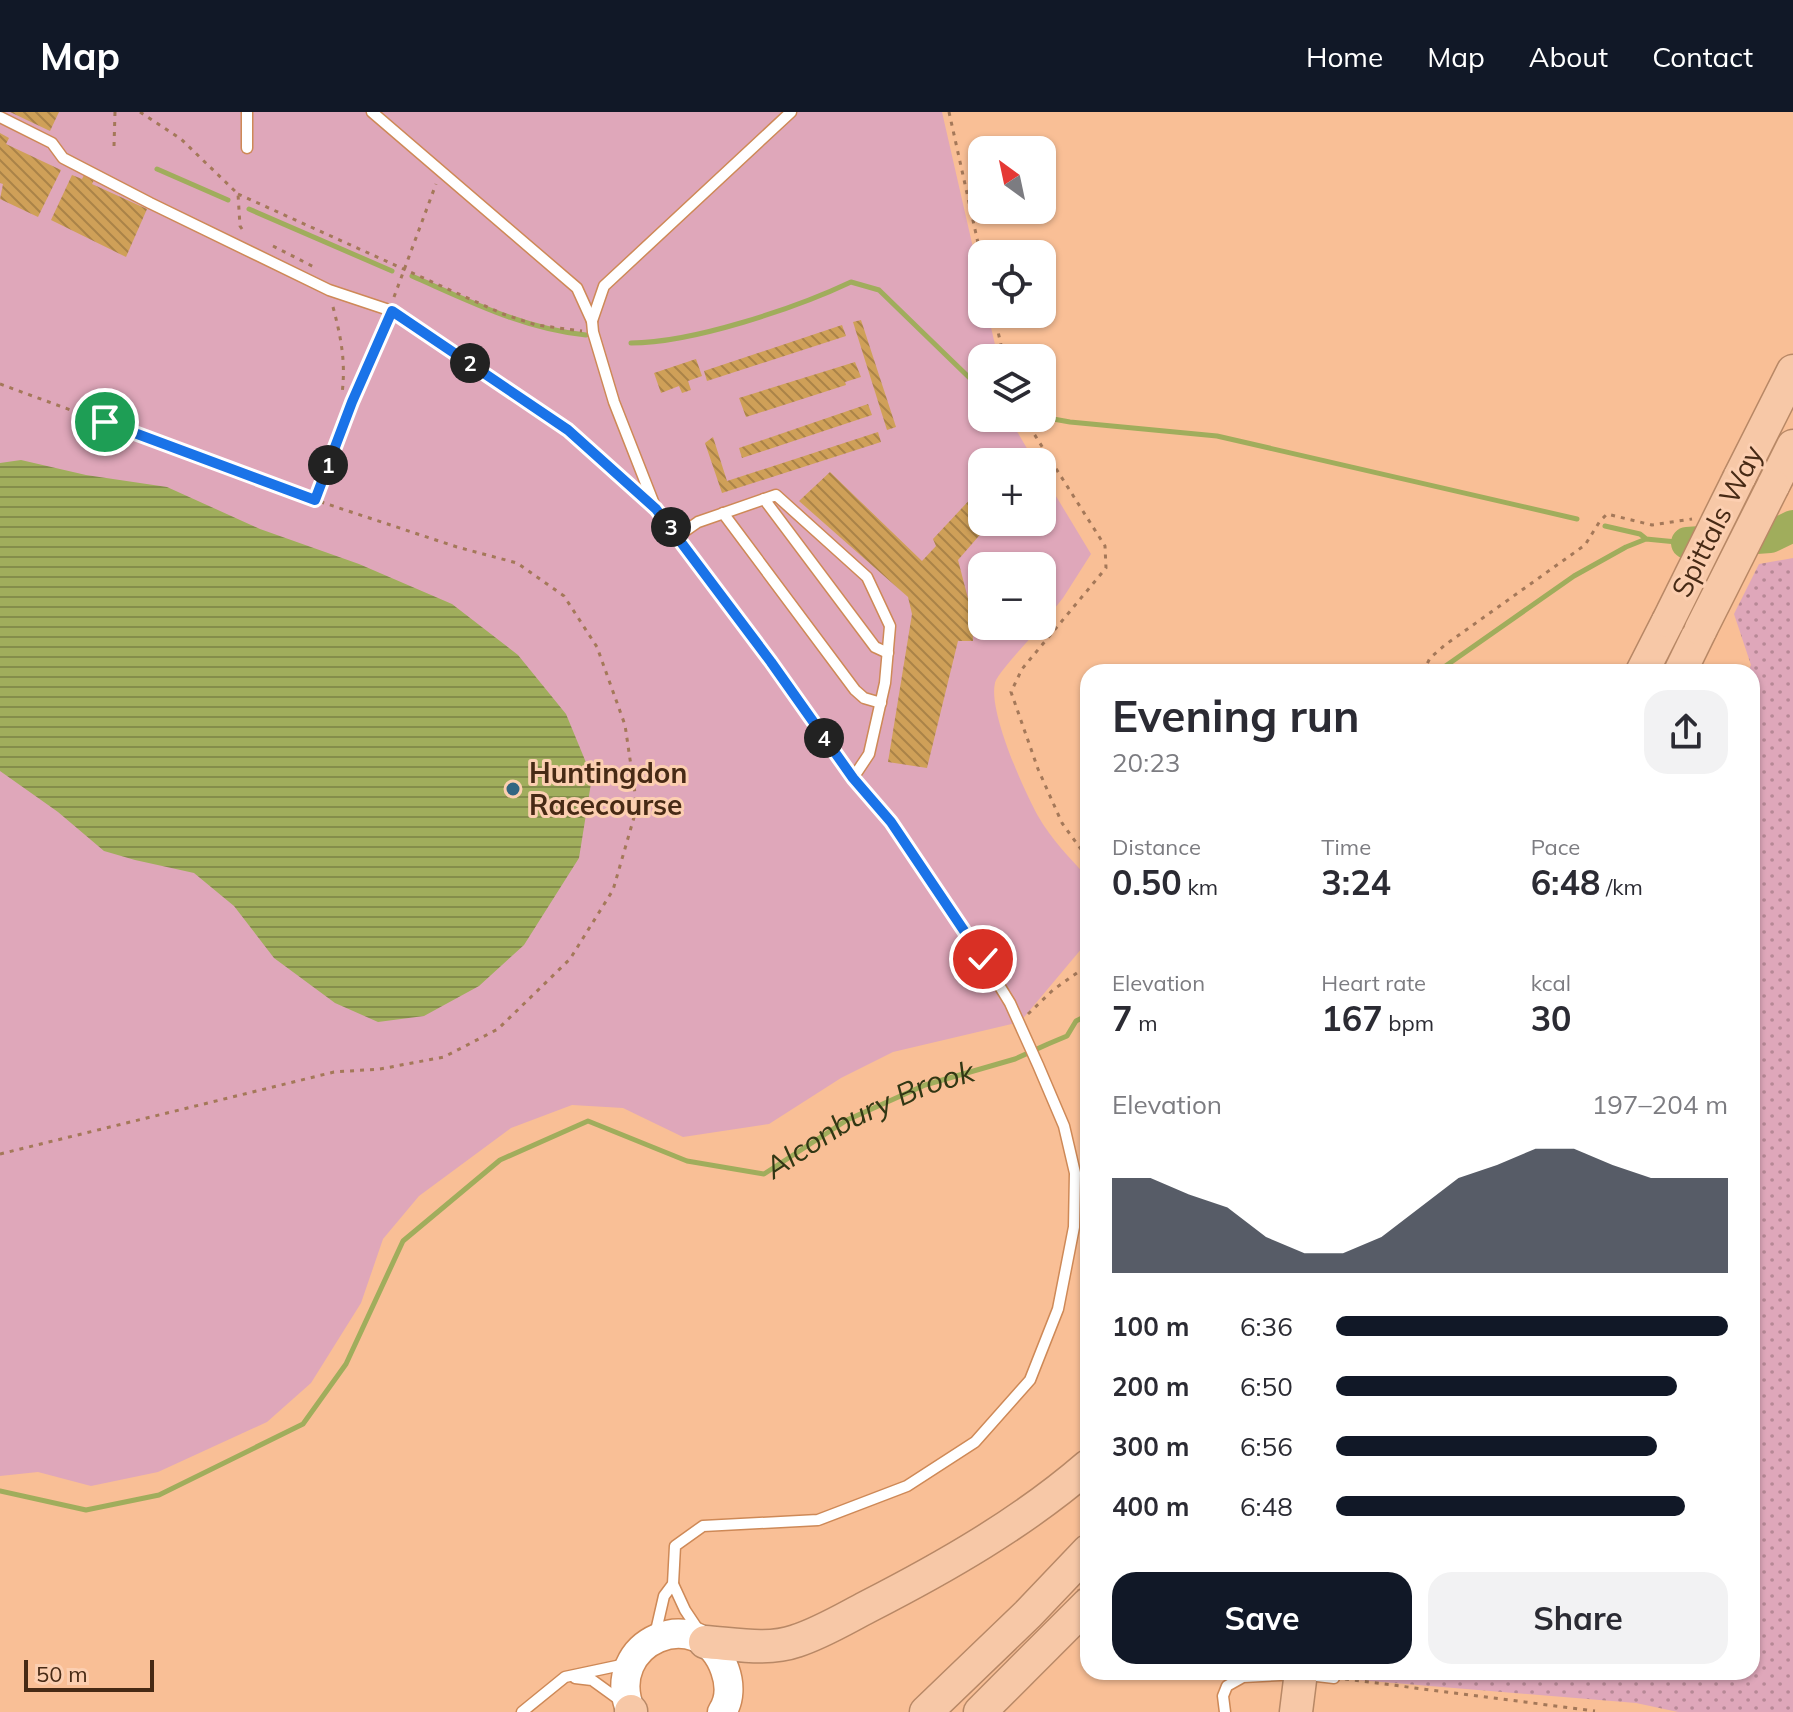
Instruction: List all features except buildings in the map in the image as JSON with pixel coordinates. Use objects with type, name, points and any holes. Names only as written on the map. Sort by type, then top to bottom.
[{"type":"highway","name":"Spittals Way","points":[[1646,664],[1793,371]]},
{"type":"highway","name":"Spittals Way","points":[[1684,664],[1793,446]]},
{"type":"highway","points":[[705,1642],[755,1646],[794,1642],[950,1563],[1020,1517],[1080,1472]]},
{"type":"highway","points":[[926,1712],[1080,1559]]},
{"type":"highway","points":[[980,1712],[1080,1612]]},
{"type":"highway","points":[[1296,1712],[1299,1680]]},
{"type":"main road","points":[[631,1711],[624,1689],[629,1663],[654,1638],[685,1634],[705,1642],[721,1658],[729,1680],[725,1711]]},
{"type":"lane","points":[[247,112],[247,148]]},
{"type":"lane","points":[[372,112],[577,288],[593,326],[614,402],[656,509]]},
{"type":"lane","points":[[593,326],[604,286],[791,112]]},
{"type":"lane","points":[[0,117],[52,143],[63,158],[329,290],[392,311],[568,430],[656,509],[678,536],[853,778],[891,822],[983,959],[1020,1022],[1064,1126],[1075,1173],[1074,1227],[1058,1309],[1030,1380],[975,1442],[907,1486],[818,1520],[703,1526],[675,1546],[673,1584],[705,1642]]},
{"type":"lane","points":[[678,536],[698,522],[776,495],[867,577],[890,626],[881,703],[869,754],[853,778]]},
{"type":"lane","points":[[764,499],[875,647],[888,653]]},
{"type":"lane","points":[[723,513],[855,690],[864,698],[881,703]]},
{"type":"lane","points":[[654,1638],[664,1596],[673,1584]]},
{"type":"lane","points":[[522,1712],[565,1677],[629,1663]]},
{"type":"lane","points":[[565,1677],[592,1680],[631,1711]]},
{"type":"lane","points":[[1225,1712],[1223,1696],[1227,1686],[1238,1680]]},
{"type":"path","points":[[114,146],[115,112]]},
{"type":"path","points":[[140,112],[181,139],[238,194],[503,314],[563,330],[593,326]]},
{"type":"path","points":[[949,112],[977,240]]},
{"type":"path","points":[[315,500],[352,402],[392,311],[394,292],[441,173]]},
{"type":"path","points":[[238,194],[240,226],[244,232]]},
{"type":"path","points":[[271,245],[313,264],[329,290],[343,343],[345,370],[342,394]]},
{"type":"path","points":[[0,384],[315,500],[457,547],[517,563],[564,596],[597,647],[625,725],[637,807],[613,890],[570,959],[498,1029],[444,1057],[380,1069],[334,1072],[0,1154]]},
{"type":"path","points":[[1033,432],[1105,546],[1106,568],[1022,669],[1011,692],[1038,769],[1062,823],[1080,848]]},
{"type":"path","points":[[1427,664],[1445,645],[1585,545],[1607,514],[1652,525],[1698,519]]},
{"type":"path","points":[[1020,1022],[1053,990],[1080,971]]},
{"type":"path","points":[[1350,1680],[1595,1711]]},
{"type":"shaded area","name":"Huntingdon Racecourse","points":[[0,112],[942,112],[971,240],[968,240],[968,328],[991,328],[995,344],[968,344],[968,432],[1017,432],[1027,448],[968,448],[968,536],[1056,536],[1056,496],[1091,554],[1056,607],[1056,552],[968,552],[968,640],[1029,640],[997,678],[994,696],[1016,770],[1038,816],[1080,869],[1080,951],[1020,1022],[893,1052],[841,1078],[769,1124],[683,1137],[623,1108],[572,1105],[511,1128],[419,1196],[383,1239],[361,1303],[311,1383],[267,1422],[158,1472],[91,1486],[38,1472],[0,1476]]},
{"type":"shaded area","points":[[21,460],[86,475],[167,487],[260,529],[359,564],[452,604],[518,655],[566,714],[592,777],[579,858],[524,945],[479,986],[424,1016],[378,1022],[335,1003],[274,958],[234,906],[194,873],[104,851],[58,812],[0,771],[0,463]]},
{"type":"shaded area","points":[[1793,558],[1793,1712],[1678,1712],[1636,1703],[1358,1680],[1760,1680],[1760,664],[1751,664],[1734,614],[1759,564]]},
{"type":"waterway","points":[[157,169],[228,200]]},
{"type":"waterway","points":[[249,209],[392,271]]},
{"type":"waterway","points":[[412,276],[519,320],[586,335]]},
{"type":"waterway","points":[[631,343],[713,331],[802,302],[851,282],[879,290],[968,376]]},
{"type":"waterway","points":[[1056,420],[1217,436],[1577,519]]},
{"type":"waterway","points":[[1605,526],[1645,538]]},
{"type":"waterway","name":"Alconbury Brook","points":[[1687,543],[1770,537],[1793,526]]},
{"type":"waterway","name":"Alconbury Brook","points":[[1448,664],[1574,576],[1626,547],[1646,539],[1687,543]]},
{"type":"waterway","name":"Alconbury Brook","points":[[0,1491],[86,1510],[159,1495],[303,1424],[346,1364],[403,1241],[500,1160],[588,1121],[687,1161],[764,1174],[847,1120],[925,1085],[1015,1059],[1067,1036],[1080,1019]]},
{"type":"place","name":"Huntingdon Racecourse","points":[[513,789]]},
{"type":"route","points":[[105,422],[315,500],[352,402],[392,311],[568,430],[656,509],[853,778],[891,822],[983,959]]}]
